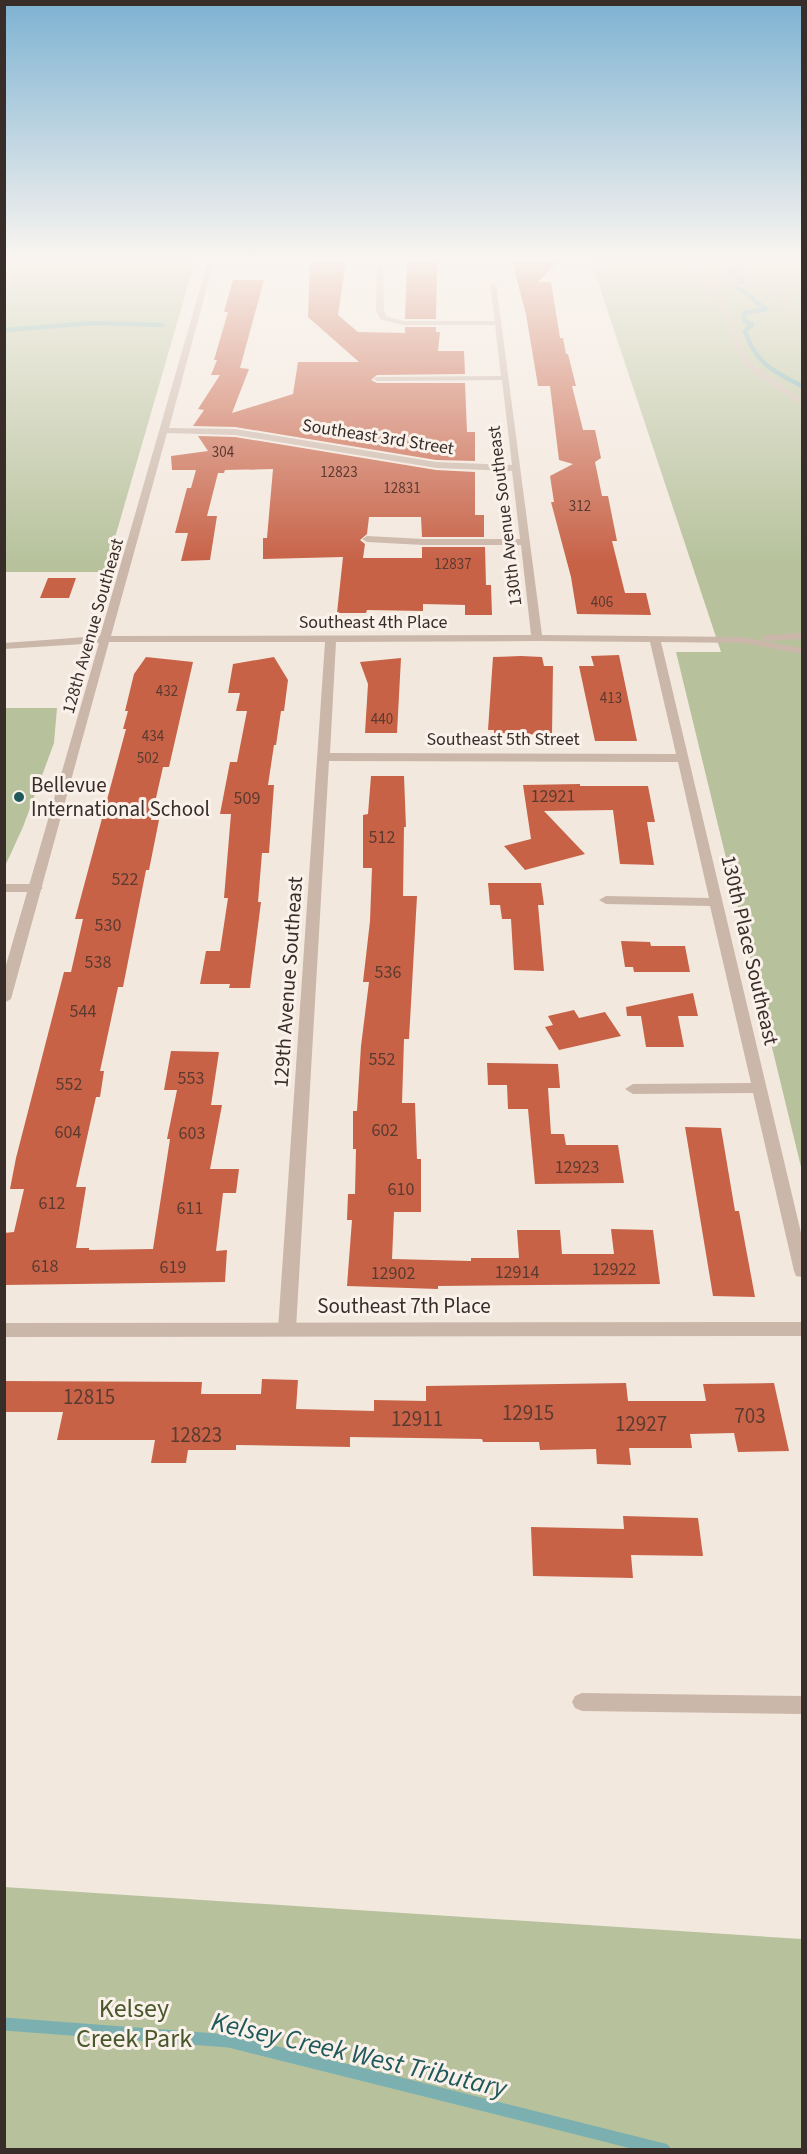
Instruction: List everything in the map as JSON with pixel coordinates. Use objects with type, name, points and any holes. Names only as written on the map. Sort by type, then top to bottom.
[{"type":"street","name":"128th Avenue Southeast","points":[[4,999],[184,362]]},
{"type":"street","name":"130th Avenue Southeast","points":[[504,362],[537,638]]},
{"type":"street","points":[[377,379],[506,378]]},
{"type":"street","name":"Southeast 3rd Street","points":[[165,430],[266,435],[436,465],[515,468]]},
{"type":"street","points":[[367,539],[414,542],[525,542]]},
{"type":"street","name":"129th Avenue Southeast","points":[[287,1329],[331,638]]},
{"type":"street","name":"Southeast 4th Place","points":[[4,646],[105,639],[742,640]]},
{"type":"street","name":"130th Place Southeast","points":[[655,639],[802,1271]]},
{"type":"street","name":"Southeast 5th Street","points":[[324,757],[682,758]]},
{"type":"street","points":[[606,900],[718,902]]},
{"type":"street","points":[[633,1089],[760,1088]]},
{"type":"street","name":"Southeast 7th Place","points":[[4,1330],[802,1329]]},
{"type":"lane","points":[[747,362],[802,403]]},
{"type":"lane","points":[[742,640],[802,636]]},
{"type":"lane","points":[[742,640],[802,651]]},
{"type":"lane","points":[[4,888],[36,888]]},
{"type":"lane","points":[[582,1702],[802,1706]]},
{"type":"green space","points":[[4,362],[166,362],[105,572],[5,572]]},
{"type":"green space","points":[[624,362],[802,362],[802,1171],[676,652],[721,652]]},
{"type":"green space","name":"Bellevue International School","points":[[4,708],[57,708],[54,743],[23,827],[6,864],[4,863]]},
{"type":"green space","name":"Kelsey Creek Park","points":[[4,1887],[802,1939],[802,2149],[5,2149]]},
{"type":"building","points":[[216,362],[242,362],[240,368],[249,369],[232,413],[293,394],[298,362],[464,362],[465,374],[377,375],[371,380],[377,383],[465,383],[467,432],[475,432],[475,461],[436,460],[235,427],[193,426],[204,410],[198,409],[220,375],[211,375]]},
{"type":"building","points":[[534,362],[570,362],[576,386],[572,386],[583,430],[595,430],[601,458],[595,462],[602,496],[608,496],[617,541],[612,541],[625,593],[646,593],[651,615],[577,614],[571,577],[551,502],[554,502],[550,476],[573,464],[559,460],[550,386],[538,386]]},
{"type":"building","points":[[198,436],[235,437],[436,470],[475,472],[475,515],[484,515],[484,537],[422,537],[421,517],[369,517],[367,534],[360,540],[365,544],[363,558],[422,558],[422,547],[485,547],[486,585],[491,585],[492,615],[465,615],[465,605],[423,604],[423,611],[367,610],[366,613],[337,613],[343,557],[263,559],[263,538],[267,538],[273,469],[225,470],[224,473],[218,473],[207,516],[217,516],[210,560],[181,561],[188,533],[175,533],[187,488],[191,488],[196,470],[172,470],[171,456],[208,451]]},
{"type":"building","points":[[48,578],[76,578],[69,598],[40,598]]},
{"type":"building","points":[[619,655],[637,741],[595,741],[579,666],[594,666],[591,656]]},
{"type":"building","points":[[146,657],[193,662],[169,767],[163,767],[151,820],[159,820],[149,870],[146,870],[123,987],[118,987],[100,1071],[104,1071],[100,1097],[96,1097],[76,1187],[86,1187],[76,1248],[89,1248],[89,1250],[153,1249],[170,1139],[167,1139],[177,1090],[164,1090],[171,1051],[219,1052],[211,1105],[222,1105],[210,1169],[239,1169],[236,1193],[223,1193],[216,1251],[227,1250],[225,1282],[4,1285],[4,1233],[14,1232],[24,1189],[10,1189],[16,1158],[64,972],[71,972],[83,919],[75,919],[126,729],[123,729],[128,711],[125,711],[134,674]]},
{"type":"building","points":[[274,657],[288,680],[284,711],[281,711],[268,785],[274,785],[269,853],[262,853],[258,902],[261,902],[250,988],[229,988],[230,984],[200,984],[206,951],[220,951],[228,898],[224,898],[231,814],[220,814],[230,762],[237,762],[247,711],[236,711],[240,693],[228,693],[233,664]]},
{"type":"building","points":[[493,657],[542,657],[544,666],[553,666],[552,735],[494,733],[494,730],[488,730]]},
{"type":"building","points":[[401,658],[397,733],[365,733],[368,684],[360,662]]},
{"type":"building","points":[[371,776],[404,776],[406,827],[404,827],[403,896],[417,896],[409,1039],[404,1039],[402,1103],[415,1103],[417,1159],[421,1159],[421,1212],[394,1212],[392,1259],[471,1261],[471,1258],[519,1258],[517,1230],[560,1230],[562,1254],[614,1254],[611,1229],[653,1230],[660,1284],[438,1286],[438,1289],[347,1286],[352,1220],[347,1220],[348,1194],[355,1194],[356,1149],[353,1149],[353,1111],[357,1111],[361,1046],[369,982],[363,982],[370,921],[372,868],[363,868],[363,815],[368,814]]},
{"type":"building","points":[[580,784],[580,786],[648,786],[655,822],[647,822],[654,865],[620,864],[613,810],[544,811],[585,854],[525,870],[504,846],[531,839],[523,785]]},
{"type":"building","points":[[488,883],[541,883],[544,905],[538,905],[544,971],[514,970],[511,919],[502,919],[500,905],[490,905]]},
{"type":"building","points":[[621,941],[650,942],[651,946],[685,946],[690,972],[634,972],[633,967],[625,967]]},
{"type":"building","points":[[693,993],[698,1016],[678,1016],[684,1047],[646,1047],[641,1016],[627,1016],[626,1007]]},
{"type":"building","points":[[574,1010],[579,1018],[605,1012],[621,1036],[559,1050],[545,1027],[553,1025],[548,1016]]},
{"type":"building","points":[[487,1063],[558,1064],[560,1088],[548,1088],[551,1134],[564,1134],[566,1145],[618,1145],[624,1183],[535,1184],[528,1109],[508,1109],[507,1085],[488,1085]]},
{"type":"building","points":[[685,1127],[721,1128],[735,1211],[739,1211],[755,1297],[713,1296]]},
{"type":"building","points":[[262,1379],[298,1380],[296,1409],[374,1411],[374,1400],[426,1401],[426,1386],[626,1383],[628,1401],[706,1401],[703,1384],[774,1383],[789,1451],[738,1452],[734,1433],[690,1434],[692,1448],[629,1448],[631,1465],[597,1464],[596,1449],[540,1450],[539,1442],[350,1437],[350,1447],[236,1445],[236,1450],[188,1450],[186,1463],[151,1463],[155,1440],[57,1440],[63,1412],[4,1412],[4,1381],[202,1382],[201,1394],[261,1394]]},
{"type":"building","points":[[623,1516],[698,1518],[703,1556],[631,1555],[633,1578],[533,1576],[531,1527],[624,1529]]},
{"type":"waterway","name":"Kelsey Creek West Tributary","points":[[763,362],[782,376],[802,386]]},
{"type":"waterway","name":"Kelsey Creek West Tributary","points":[[4,2024],[229,2041],[664,2150]]},
{"type":"place","name":"Bellevue International School","points":[[19,797]]}]
